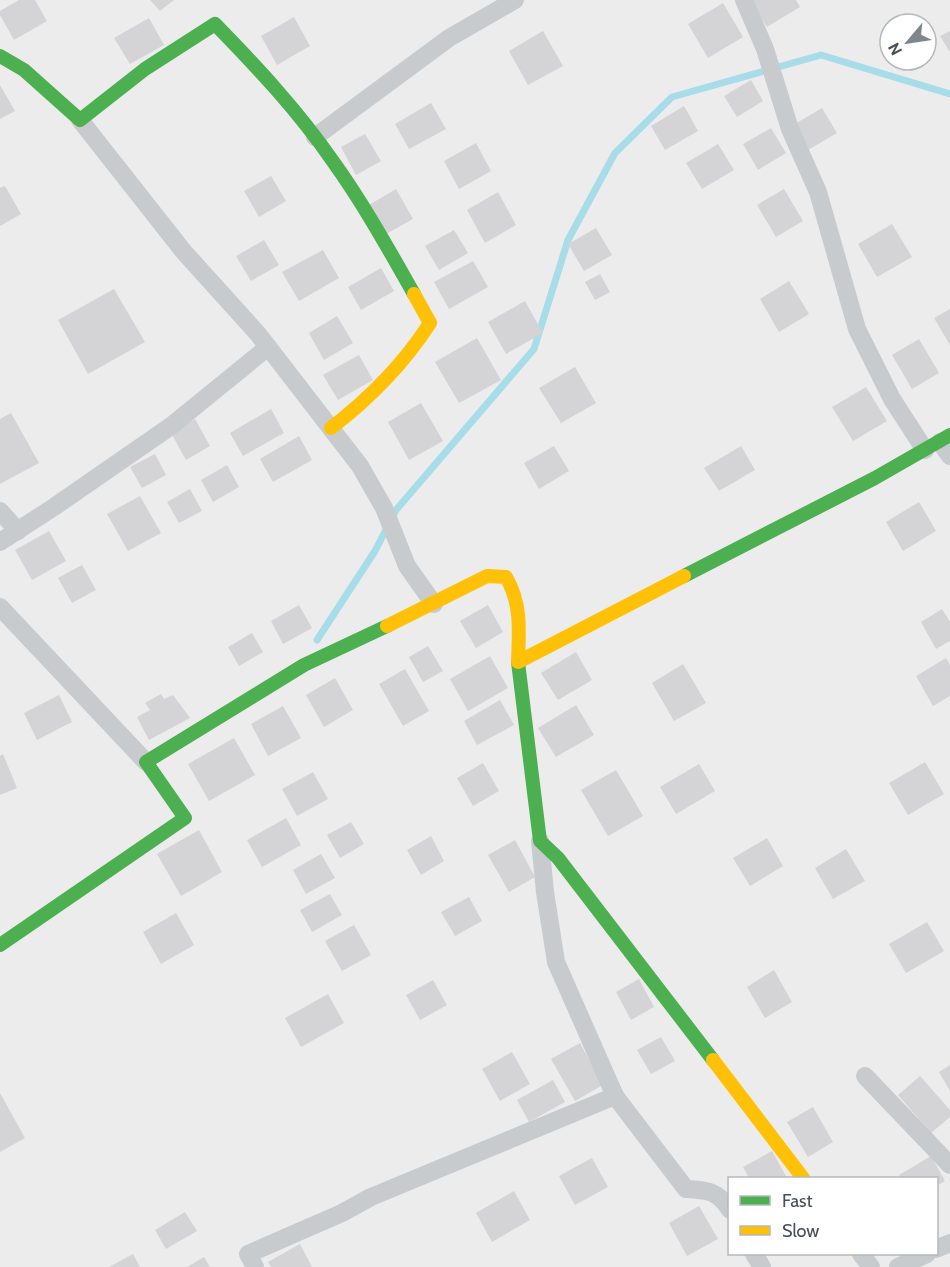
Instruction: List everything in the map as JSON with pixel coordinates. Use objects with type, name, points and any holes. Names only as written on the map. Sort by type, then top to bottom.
[{"type":"street","points":[[315,137],[449,38],[515,0]]},
{"type":"street","points":[[518,662],[941,446],[891,399],[857,329],[818,192],[790,129],[765,49],[744,0]]},
{"type":"street","points":[[80,120],[122,85],[185,41],[215,24],[241,50],[315,137],[364,209],[430,322],[418,343],[381,387],[362,405],[331,428]]},
{"type":"street","points":[[0,56],[24,70],[80,120],[184,252],[268,346],[360,466],[384,507],[406,566],[434,604]]},
{"type":"street","points":[[0,542],[171,426],[268,346]]},
{"type":"street","points":[[0,511],[18,531]]},
{"type":"street","points":[[146,762],[304,665],[434,604],[487,576],[506,577],[514,588],[519,607],[518,662],[549,922],[556,962],[615,1096],[686,1189],[706,1190],[722,1198],[728,1208]]},
{"type":"street","points":[[0,607],[146,762],[184,818],[0,945]]},
{"type":"street","points":[[540,841],[558,858],[802,1177]]},
{"type":"street","points":[[865,1076],[950,1165]]},
{"type":"street","points":[[255,1267],[248,1254],[342,1213],[370,1197],[615,1096]]},
{"type":"street","points":[[862,1255],[871,1267]]},
{"type":"street","points":[[898,1267],[925,1255]]},
{"type":"building","points":[[19,0],[35,0],[47,21],[14,40],[0,11]]},
{"type":"building","points":[[150,0],[174,0],[160,11]]},
{"type":"building","points":[[750,0],[796,0],[800,7],[767,27]]},
{"type":"building","points":[[723,3],[743,37],[708,58],[688,24]]},
{"type":"building","points":[[294,17],[310,46],[277,65],[261,36]]},
{"type":"building","points":[[149,18],[164,45],[130,64],[114,38]]},
{"type":"building","points":[[543,31],[563,66],[528,85],[509,51]]},
{"type":"building","points":[[950,31],[950,52],[940,36]]},
{"type":"building","points":[[751,80],[763,101],[737,117],[724,96]]},
{"type":"building","points":[[0,85],[15,111],[0,119]]},
{"type":"building","points":[[431,103],[446,129],[409,149],[395,124]]},
{"type":"building","points":[[684,106],[698,131],[665,150],[651,126]]},
{"type":"building","points":[[822,108],[837,133],[808,150],[793,125]]},
{"type":"building","points":[[771,128],[786,153],[758,170],[743,144]]},
{"type":"building","points":[[365,134],[381,161],[356,175],[341,147]]},
{"type":"building","points":[[476,143],[491,171],[459,189],[444,161]]},
{"type":"building","points":[[718,144],[734,170],[702,189],[686,163]]},
{"type":"building","points":[[271,176],[286,201],[259,217],[244,191]]},
{"type":"building","points":[[5,186],[21,214],[0,226],[0,188]]},
{"type":"building","points":[[396,189],[413,219],[386,234],[369,205]]},
{"type":"building","points":[[784,189],[803,221],[776,237],[757,205]]},
{"type":"building","points":[[498,192],[516,225],[485,243],[467,210]]},
{"type":"building","points":[[892,224],[912,257],[877,277],[858,244]]},
{"type":"building","points":[[596,228],[612,255],[584,271],[568,244]]},
{"type":"building","points":[[454,230],[468,253],[439,270],[425,246]]},
{"type":"building","points":[[264,240],[279,265],[251,281],[236,256]]},
{"type":"building","points":[[323,250],[339,278],[299,301],[282,272]]},
{"type":"building","points":[[473,261],[488,287],[449,309],[434,282]]},
{"type":"building","points":[[381,268],[394,291],[361,310],[348,287]]},
{"type":"building","points":[[600,274],[610,292],[595,300],[585,282]]},
{"type":"building","points":[[789,281],[809,314],[779,332],[760,299]]},
{"type":"building","points":[[114,289],[145,342],[88,374],[58,320]]},
{"type":"building","points":[[525,301],[543,333],[506,354],[488,322]]},
{"type":"building","points":[[950,309],[950,345],[934,318]]},
{"type":"building","points":[[337,316],[353,343],[324,360],[309,333]]},
{"type":"building","points":[[477,338],[501,380],[459,403],[435,362]]},
{"type":"building","points":[[919,339],[939,373],[912,389],[892,355]]},
{"type":"building","points":[[359,355],[373,380],[338,400],[323,375]]},
{"type":"building","points":[[575,367],[596,403],[561,423],[539,388]]},
{"type":"building","points":[[866,387],[887,421],[853,441],[832,407]]},
{"type":"building","points":[[421,403],[443,441],[409,460],[388,422]]},
{"type":"building","points":[[271,409],[284,433],[243,456],[230,433]]},
{"type":"building","points":[[11,413],[39,463],[0,484],[0,419]]},
{"type":"building","points":[[195,419],[210,446],[186,460],[171,433]]},
{"type":"building","points":[[299,436],[312,460],[273,482],[260,459]]},
{"type":"building","points":[[554,446],[569,471],[539,489],[524,463]]},
{"type":"building","points":[[741,446],[755,470],[719,491],[704,468]]},
{"type":"building","points":[[155,454],[166,475],[142,488],[130,467]]},
{"type":"building","points":[[227,465],[239,487],[213,502],[201,480]]},
{"type":"building","points":[[190,489],[202,511],[179,523],[167,502]]},
{"type":"building","points":[[140,496],[161,533],[128,551],[107,514]]},
{"type":"building","points":[[919,502],[936,531],[903,551],[886,522]]},
{"type":"building","points":[[49,531],[66,561],[32,580],[15,550]]},
{"type":"building","points":[[82,565],[96,590],[72,603],[58,578]]},
{"type":"building","points":[[299,605],[312,628],[283,644],[271,621]]},
{"type":"building","points":[[488,605],[503,632],[476,648],[460,621]]},
{"type":"building","points":[[942,609],[950,622],[950,641],[936,649],[921,622]]},
{"type":"building","points":[[252,633],[263,652],[239,666],[228,647]]},
{"type":"building","points":[[428,646],[443,671],[423,682],[409,657]]},
{"type":"building","points":[[576,652],[592,680],[558,700],[541,673]]},
{"type":"building","points":[[490,656],[508,688],[468,711],[450,679]]},
{"type":"building","points":[[946,658],[950,665],[950,696],[933,706],[916,676]]},
{"type":"building","points":[[683,664],[706,703],[674,721],[652,683]]},
{"type":"building","points":[[405,669],[429,711],[403,726],[379,684]]},
{"type":"building","points":[[335,678],[353,710],[324,727],[306,695]]},
{"type":"building","points":[[161,694],[164,699],[173,695],[190,718],[149,740],[137,717],[150,710],[145,703]]},
{"type":"building","points":[[59,695],[72,722],[37,740],[24,713]]},
{"type":"building","points":[[500,700],[514,725],[477,745],[464,721]]},
{"type":"building","points":[[576,705],[594,735],[556,757],[538,728]]},
{"type":"building","points":[[283,706],[301,738],[268,756],[251,724]]},
{"type":"building","points":[[234,738],[255,775],[209,801],[188,764]]},
{"type":"building","points":[[3,754],[17,788],[0,795],[0,756]]},
{"type":"building","points":[[925,762],[944,794],[908,815],[889,783]]},
{"type":"building","points":[[483,763],[499,791],[473,806],[457,778]]},
{"type":"building","points":[[699,764],[715,791],[676,814],[660,787]]},
{"type":"building","points":[[616,770],[643,816],[608,836],[581,790]]},
{"type":"building","points":[[313,772],[328,799],[297,816],[282,789]]},
{"type":"building","points":[[286,818],[301,845],[262,867],[247,840]]},
{"type":"building","points":[[351,822],[364,844],[340,858],[327,835]]},
{"type":"building","points":[[199,830],[222,872],[181,896],[157,854]]},
{"type":"building","points":[[431,836],[444,861],[421,875],[407,850]]},
{"type":"building","points":[[767,838],[783,866],[750,886],[733,858]]},
{"type":"building","points":[[515,840],[535,877],[509,892],[488,855]]},
{"type":"building","points":[[846,849],[865,881],[833,899],[815,868]]},
{"type":"building","points":[[321,854],[335,878],[306,894],[293,870]]},
{"type":"building","points":[[330,894],[342,915],[312,932],[300,910]]},
{"type":"building","points":[[469,897],[482,921],[455,936],[441,912]]},
{"type":"building","points":[[176,913],[194,945],[161,964],[143,932]]},
{"type":"building","points":[[927,922],[944,951],[906,973],[889,944]]},
{"type":"building","points":[[354,925],[371,955],[342,971],[325,941]]},
{"type":"building","points":[[774,970],[792,1002],[765,1018],[747,987]]},
{"type":"building","points":[[639,979],[654,1007],[631,1020],[616,992]]},
{"type":"building","points":[[433,980],[447,1005],[420,1020],[406,995]]},
{"type":"building","points":[[328,994],[344,1023],[301,1047],[285,1018]]},
{"type":"building","points":[[661,1037],[675,1061],[651,1074],[637,1050]]},
{"type":"building","points":[[580,1043],[603,1085],[575,1101],[551,1059]]},
{"type":"building","points":[[512,1052],[530,1084],[500,1101],[482,1069]]},
{"type":"building","points":[[950,1065],[950,1091],[939,1072]]},
{"type":"building","points":[[920,1076],[950,1110],[950,1117],[931,1133],[898,1095]]},
{"type":"building","points":[[553,1080],[565,1102],[529,1122],[517,1100]]},
{"type":"building","points":[[0,1093],[25,1138],[0,1152]]},
{"type":"building","points":[[813,1107],[833,1142],[808,1157],[787,1122]]},
{"type":"building","points":[[772,1151],[786,1177],[748,1177],[743,1167]]},
{"type":"building","points":[[931,1156],[945,1181],[938,1185],[938,1177],[901,1177],[899,1175]]},
{"type":"building","points":[[592,1158],[608,1187],[575,1205],[559,1176]]},
{"type":"building","points":[[514,1191],[530,1220],[492,1242],[476,1213]]},
{"type":"building","points":[[699,1206],[718,1239],[687,1256],[669,1223]]},
{"type":"building","points":[[185,1212],[197,1231],[166,1249],[155,1230]]},
{"type":"building","points":[[300,1244],[312,1267],[271,1267],[268,1262]]},
{"type":"building","points":[[133,1254],[140,1267],[109,1267]]},
{"type":"building","points":[[204,1257],[210,1267],[187,1267]]},
{"type":"waterway","points":[[317,640],[375,551],[396,510],[534,349],[568,240],[615,153],[672,97],[821,55],[950,94]]},
{"type":"traffic: fast","points":[[0,56],[24,70],[80,120],[145,69],[215,24],[276,90],[319,142],[365,209],[414,294]]},
{"type":"traffic: fast","points":[[684,576],[875,478],[950,435]]},
{"type":"traffic: fast","points":[[0,945],[185,818],[146,762],[304,665],[387,626]]},
{"type":"traffic: fast","points":[[518,662],[540,841],[558,858],[713,1060]]},
{"type":"traffic: slow","points":[[331,428],[385,380],[409,353],[430,323],[414,294]]},
{"type":"traffic: slow","points":[[387,626],[487,576],[506,577],[517,608],[518,662],[684,576]]},
{"type":"traffic: slow","points":[[713,1060],[802,1177]]}]
